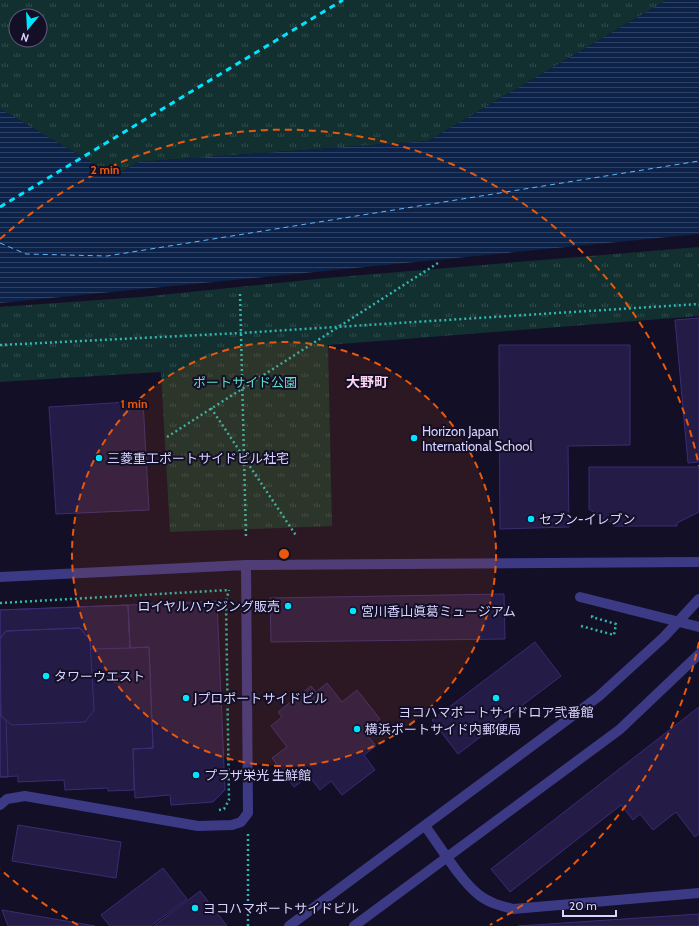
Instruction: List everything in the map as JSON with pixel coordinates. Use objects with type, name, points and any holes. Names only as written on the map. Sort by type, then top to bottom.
[{"type":"street","points":[[0,577],[246,565],[699,562]]},
{"type":"street","points":[[0,805],[7,799],[25,796],[198,826],[232,825],[241,822],[248,813],[246,565]]},
{"type":"street","points":[[580,598],[699,627]]},
{"type":"street","points":[[289,926],[598,697],[664,637],[699,599]]},
{"type":"street","points":[[354,926],[448,858],[619,730],[699,654]]},
{"type":"street","points":[[425,826],[469,886],[479,896],[495,904],[513,909],[699,893]]},
{"type":"path","points":[[167,437],[438,264]]},
{"type":"path","points":[[240,294],[246,538]]},
{"type":"path","points":[[0,345],[241,333],[699,304]]},
{"type":"path","points":[[211,408],[297,537]]},
{"type":"path","points":[[217,811],[224,809],[229,800],[227,605],[229,590]]},
{"type":"path","points":[[0,603],[234,590]]},
{"type":"path","points":[[217,605],[227,605]]},
{"type":"path","points":[[581,626],[614,635],[616,624],[592,617]]},
{"type":"path","points":[[248,813],[248,926]]},
{"type":"green space","points":[[0,0],[667,0],[428,141],[139,162],[115,176],[0,109]]},
{"type":"green space","name":"ポートサイド公園","points":[[699,247],[699,316],[328,345],[332,526],[170,532],[161,372],[0,382],[0,307],[141,297],[326,278]]},
{"type":"water","points":[[667,0],[699,0],[699,234],[0,303],[0,109],[115,176],[139,162],[428,141]]},
{"type":"building","points":[[699,318],[699,462],[688,463],[675,320]]},
{"type":"building","points":[[499,345],[630,345],[630,445],[568,446],[569,527],[500,529]]},
{"type":"building","name":"三菱重工ポートサイドビル社宅","points":[[143,401],[149,510],[56,514],[49,407]]},
{"type":"building","points":[[589,467],[699,467],[699,512],[677,523],[677,526],[613,526],[613,523],[600,517],[589,509]]},
{"type":"building","points":[[504,594],[505,639],[271,642],[270,598]]},
{"type":"building","name":"Jプロポートサイドビル","points":[[217,601],[225,790],[213,802],[171,805],[170,795],[135,798],[133,749],[153,748],[149,647],[130,648],[128,605]]},
{"type":"building","points":[[128,605],[130,648],[91,649],[90,640],[80,628],[6,631],[0,639],[0,610]]},
{"type":"building","points":[[128,605],[130,648],[149,647],[153,748],[133,749],[134,790],[108,791],[108,788],[65,790],[64,780],[18,782],[18,776],[0,777],[0,610]]},
{"type":"building","name":"タワーウエスト","points":[[80,628],[90,640],[94,710],[85,722],[12,725],[1,716],[0,639],[6,631]]},
{"type":"building","name":"ヨコハマポートサイドロア弐番館","points":[[535,642],[561,676],[458,754],[432,720]]},
{"type":"building","points":[[327,683],[342,702],[357,690],[380,719],[364,731],[376,746],[364,755],[375,770],[342,795],[331,781],[320,790],[309,776],[294,787],[272,758],[287,747],[271,726],[282,717],[278,712],[311,686],[316,692]]},
{"type":"building","points":[[0,702],[1,716],[6,720],[8,777],[0,777]]},
{"type":"building","points":[[699,707],[699,834],[695,837],[676,812],[653,830],[640,814],[633,820],[621,805],[510,892],[491,869]]},
{"type":"building","points":[[18,825],[121,842],[116,878],[12,861]]},
{"type":"building","points":[[163,868],[187,899],[151,926],[110,926],[101,915]]},
{"type":"building","name":"ヨコハマポートサイドビル","points":[[200,891],[227,926],[154,926]]},
{"type":"building","points":[[2,910],[95,926],[8,926]]},
{"type":"building","points":[[699,914],[699,926],[518,926]]},
{"type":"ferry route","points":[[0,243],[26,254],[107,256],[699,161]]},
{"type":"railway","points":[[0,207],[343,0]]},
{"type":"place","name":"Horizon Japan International School","points":[[414,438]]},
{"type":"place","name":"三菱重工ポートサイドビル社宅","points":[[99,458]]},
{"type":"place","name":"セブン-イレブン","points":[[531,519]]},
{"type":"place","name":"ロイヤルハウジング販売","points":[[288,606]]},
{"type":"place","name":"宮川香山眞葛ミュージアム","points":[[353,611]]},
{"type":"place","name":"タワーウエスト","points":[[46,676]]},
{"type":"place","name":"Jプロポートサイドビル","points":[[186,698]]},
{"type":"place","name":"ヨコハマポートサイドロア弐番館","points":[[496,698]]},
{"type":"place","name":"横浜ポートサイド内郵便局","points":[[357,729]]},
{"type":"place","name":"プラザ栄光 生鮮館","points":[[196,775]]},
{"type":"place","name":"ヨコハマポートサイドビル","points":[[195,908]]},
{"type":"district","name":"大野町","points":[[367,382]]}]
